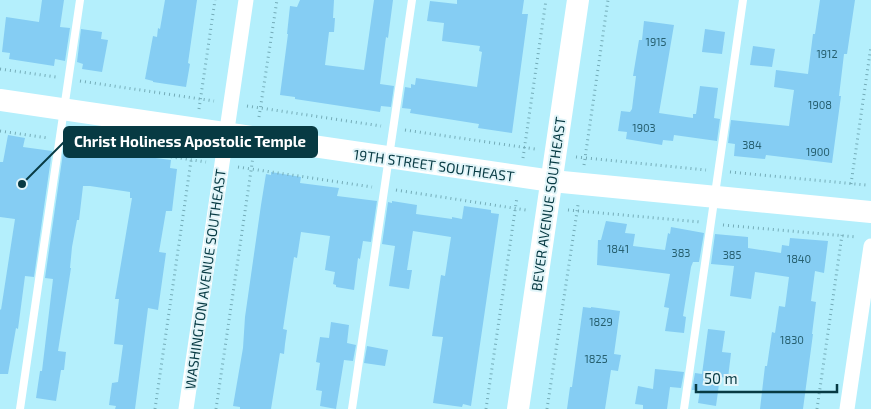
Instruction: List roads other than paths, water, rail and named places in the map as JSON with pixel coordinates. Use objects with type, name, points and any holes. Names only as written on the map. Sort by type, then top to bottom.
[{"type":"main road","name":"BEVER AVENUE SOUTHEAST","points":[[518,409],[578,0]]},
{"type":"main road","name":"19TH STREET SOUTHEAST","points":[[0,100],[552,181],[871,212]]},
{"type":"street","name":"WASHINGTON AVENUE SOUTHEAST","points":[[186,409],[246,0]]},
{"type":"street","points":[[847,409],[871,246]]},
{"type":"lane","points":[[20,409],[80,0]]},
{"type":"lane","points":[[352,409],[412,0]]},
{"type":"lane","points":[[684,409],[743,0]]},
{"type":"place","name":"Christ Holiness Apostolic Temple","points":[[22,184]]}]
